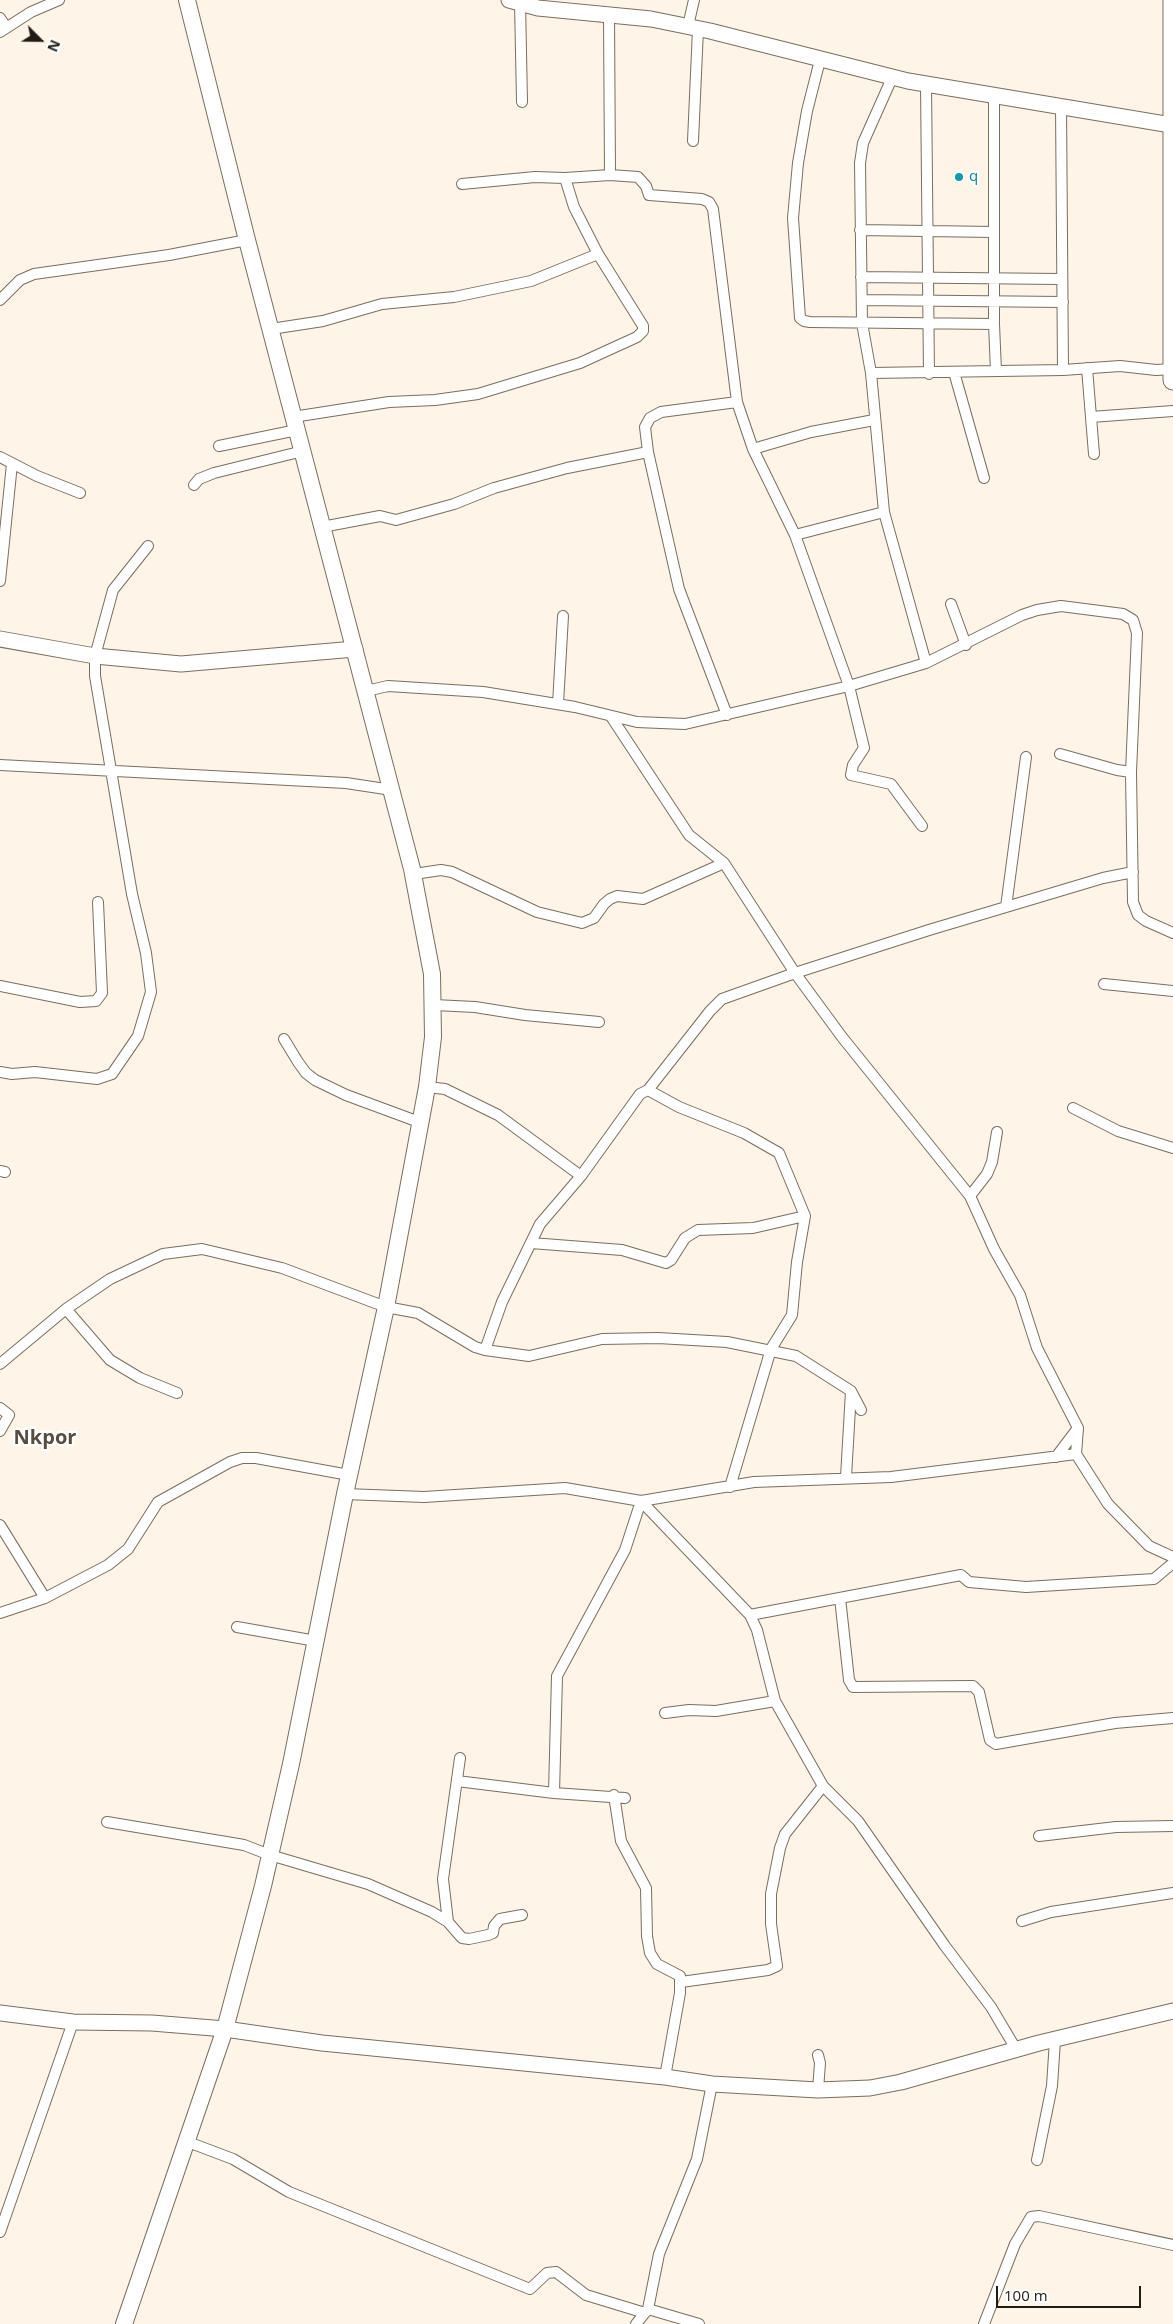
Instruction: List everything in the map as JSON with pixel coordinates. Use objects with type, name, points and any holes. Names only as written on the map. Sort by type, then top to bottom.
[{"type":"highway","points":[[1173,0],[1171,125],[1173,380]]},
{"type":"main road","points":[[124,2324],[225,2030],[270,1855],[386,1307],[427,1087],[433,1037],[434,1005],[429,952],[414,874],[247,240],[187,0]]},
{"type":"main road","points":[[514,1],[538,8],[557,5],[609,16],[651,19],[693,27],[892,78],[1171,125]]},
{"type":"main road","points":[[0,639],[95,656],[181,664],[355,649]]},
{"type":"main road","points":[[0,2013],[73,2022],[152,2023],[225,2030],[322,2043],[665,2077],[712,2084],[818,2090],[870,2088],[901,2082],[1016,2049],[1173,2011]]},
{"type":"street","points":[[2,26],[59,0]]},
{"type":"street","points":[[694,0],[694,141]]},
{"type":"street","points":[[514,1],[522,102]]},
{"type":"street","points":[[609,16],[610,175]]},
{"type":"street","points":[[820,60],[807,111],[798,163],[793,218],[800,318],[810,322],[994,324]]},
{"type":"street","points":[[892,78],[863,143],[860,163],[862,323],[871,373],[884,512],[926,663]]},
{"type":"street","points":[[926,84],[929,374]]},
{"type":"street","points":[[994,94],[993,232],[996,371]]},
{"type":"street","points":[[1061,105],[1063,370]]},
{"type":"street","points":[[462,184],[535,177],[565,178],[610,175],[638,177],[646,186],[648,195],[709,202],[713,209],[737,402],[753,449],[772,494],[795,535],[849,686],[864,748],[853,765],[851,775],[891,784],[922,826]]},
{"type":"street","points":[[219,446],[295,423],[389,402],[435,400],[478,394],[580,363],[637,336],[643,331],[643,326],[598,254],[574,207],[565,178]]},
{"type":"street","points":[[860,230],[993,232]]},
{"type":"street","points":[[0,300],[20,280],[34,274],[169,255],[247,240]]},
{"type":"street","points":[[271,329],[323,322],[382,304],[454,297],[531,281],[598,254]]},
{"type":"street","points":[[861,277],[927,276],[1061,279]]},
{"type":"street","points":[[862,300],[1063,302]]},
{"type":"street","points":[[871,373],[929,374],[1063,370],[1120,366],[1156,370],[1173,369]]},
{"type":"street","points":[[1088,368],[1094,454]]},
{"type":"street","points":[[954,372],[984,478]]},
{"type":"street","points":[[727,715],[679,589],[648,452],[645,427],[650,418],[661,412],[737,402]]},
{"type":"street","points":[[1091,417],[1173,411]]},
{"type":"street","points":[[753,449],[812,432],[874,420]]},
{"type":"street","points":[[194,485],[199,479],[214,473],[302,451]]},
{"type":"street","points":[[322,527],[380,516],[396,520],[454,504],[494,488],[567,468],[648,452]]},
{"type":"street","points":[[0,457],[80,493]]},
{"type":"street","points":[[0,582],[12,464]]},
{"type":"street","points":[[795,535],[884,512]]},
{"type":"street","points":[[0,1072],[12,1074],[35,1072],[97,1079],[112,1074],[138,1036],[151,992],[146,953],[132,894],[95,676],[95,656],[113,590],[148,546]]},
{"type":"street","points":[[951,604],[966,645]]},
{"type":"street","points":[[366,692],[388,686],[483,692],[558,704],[612,718],[637,722],[685,724],[849,686],[926,663],[966,645],[1022,615],[1061,606],[1123,614],[1133,620],[1137,633],[1131,772],[1133,902],[1138,915],[1146,921],[1173,933]]},
{"type":"street","points":[[558,704],[563,616]]},
{"type":"street","points":[[612,718],[689,835],[724,863],[795,972],[842,1038],[970,1196],[994,1249],[1020,1295],[1037,1348],[1078,1428],[1076,1454],[1108,1504],[1149,1546],[1173,1557]]},
{"type":"street","points":[[1060,754],[1116,770],[1131,772]]},
{"type":"street","points":[[1006,907],[1026,757]]},
{"type":"street","points":[[0,765],[346,783],[392,790]]},
{"type":"street","points":[[414,874],[442,870],[452,872],[537,912],[582,923],[594,918],[604,904],[617,896],[643,899],[724,863]]},
{"type":"street","points":[[485,1350],[502,1302],[540,1224],[581,1176],[640,1094],[648,1090],[710,1011],[722,1000],[795,972],[1103,878],[1133,872]]},
{"type":"street","points":[[0,986],[80,1002],[96,1001],[102,994],[98,902]]},
{"type":"street","points":[[1104,984],[1173,990]]},
{"type":"street","points":[[434,1005],[475,1007],[525,1015],[599,1022]]},
{"type":"street","points":[[284,1039],[298,1062],[315,1080],[420,1122]]},
{"type":"street","points":[[427,1087],[445,1089],[498,1115],[581,1176]]},
{"type":"street","points":[[648,1090],[679,1107],[744,1133],[779,1153],[805,1216],[797,1262],[792,1315],[771,1350],[730,1487]]},
{"type":"street","points":[[1073,1108],[1118,1132],[1173,1148]]},
{"type":"street","points":[[970,1196],[992,1162],[997,1132]]},
{"type":"street","points":[[530,1244],[622,1250],[666,1263],[671,1260],[685,1238],[698,1230],[753,1228],[805,1216]]},
{"type":"street","points":[[0,1364],[66,1309],[110,1279],[163,1254],[202,1250],[282,1268],[386,1307],[418,1312],[485,1350],[529,1356],[602,1339],[658,1338],[727,1342],[796,1356],[851,1391],[861,1410]]},
{"type":"street","points":[[66,1309],[110,1360],[140,1378],[177,1393]]},
{"type":"street","points":[[846,1477],[851,1391]]},
{"type":"street","points":[[0,1408],[9,1415],[0,1431]]},
{"type":"street","points":[[1056,1458],[1078,1428]]},
{"type":"street","points":[[345,1494],[424,1497],[565,1488],[641,1501],[754,1482],[891,1476],[1056,1458],[1076,1454]]},
{"type":"street","points":[[0,1613],[45,1598],[108,1565],[128,1549],[158,1502],[230,1462],[242,1458],[256,1458],[349,1475]]},
{"type":"street","points":[[641,1501],[750,1615],[757,1630],[775,1701],[823,1786],[858,1821],[945,1946],[991,2007],[1016,2049]]},
{"type":"street","points":[[554,1793],[557,1676],[625,1550],[641,1501]]},
{"type":"street","points":[[0,1525],[45,1598]]},
{"type":"street","points":[[750,1615],[961,1575],[969,1582],[1026,1587],[1154,1579],[1173,1564]]},
{"type":"street","points":[[840,1598],[849,1680],[853,1686],[973,1686],[979,1692],[990,1740],[996,1744],[1116,1723],[1173,1718]]},
{"type":"street","points":[[238,1627],[316,1642]]},
{"type":"street","points":[[664,1713],[689,1710],[716,1711],[775,1701]]},
{"type":"street","points":[[448,1922],[443,1879],[460,1758]]},
{"type":"street","points":[[457,1781],[554,1793],[614,1795],[625,1798]]},
{"type":"street","points":[[681,1982],[768,1970],[777,1966],[771,1924],[771,1894],[780,1848],[785,1834],[823,1786]]},
{"type":"street","points":[[614,1795],[622,1841],[646,1888],[647,1936],[650,1954],[657,1964],[677,1973],[681,1982],[665,2077]]},
{"type":"street","points":[[108,1822],[244,1845],[270,1855],[386,1890],[448,1922],[462,1938],[469,1939],[493,1933],[494,1926],[500,1919],[522,1915]]},
{"type":"street","points":[[1039,1836],[1116,1827],[1173,1826]]},
{"type":"street","points":[[1022,1921],[1051,1912],[1173,1893]]},
{"type":"street","points":[[0,2232],[73,2022]]},
{"type":"street","points":[[1037,2160],[1052,2086],[1055,2040]]},
{"type":"street","points":[[818,2055],[820,2063],[818,2090]]},
{"type":"street","points":[[636,2324],[648,2309],[659,2254],[697,2158],[712,2084]]},
{"type":"street","points":[[188,2142],[233,2159],[289,2192],[530,2289],[547,2273],[556,2272],[586,2296],[644,2313],[648,2309]]},
{"type":"street","points":[[984,2324],[1015,2244],[1031,2217],[1039,2216],[1173,2245]]},
{"type":"street","points":[[648,2309],[698,2324]]},
{"type":"place","name":"q","points":[[959,177]]},
{"type":"district","name":"Nkpor","points":[[45,1438]]}]
